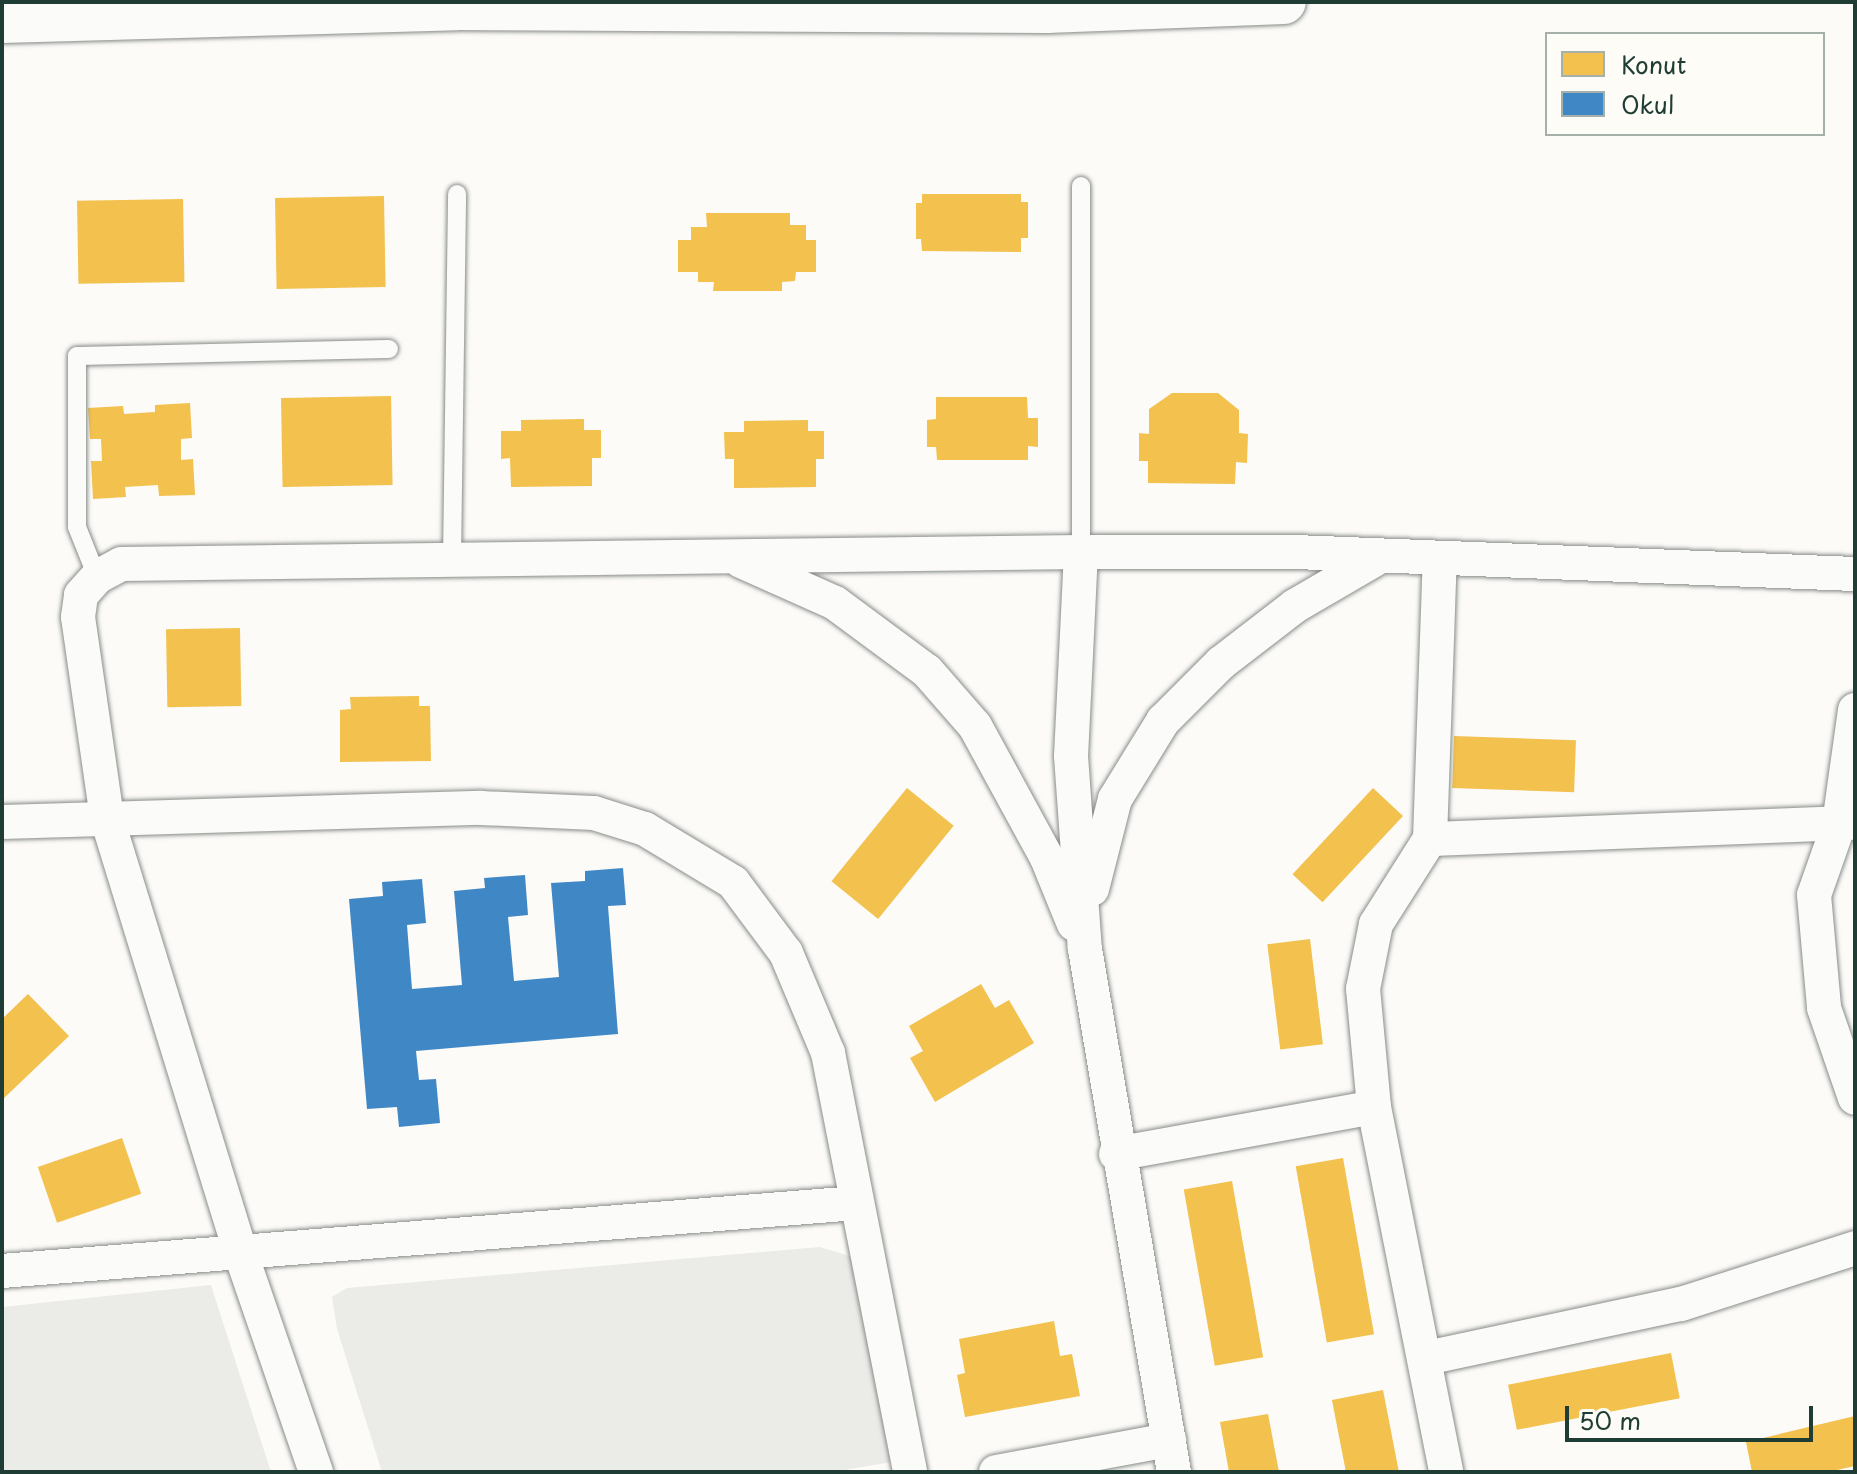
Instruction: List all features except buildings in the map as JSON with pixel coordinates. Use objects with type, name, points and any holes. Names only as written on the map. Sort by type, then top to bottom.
[{"type":"highway","points":[[2,21],[457,8],[1047,11],[1284,2]]},
{"type":"street","points":[[996,1472],[1172,1456],[1116,1154],[1085,949],[1071,756],[1081,552]]},
{"type":"street","points":[[316,1472],[241,1254],[107,818],[78,617],[81,595],[97,577],[121,564],[1081,552],[1381,556],[1855,574]]},
{"type":"street","points":[[730,556],[835,603],[927,671],[975,726],[1047,858],[1085,949]]},
{"type":"street","points":[[1085,949],[1094,875],[1115,799],[1163,721],[1221,663],[1295,606],[1381,556]]},
{"type":"street","points":[[1440,558],[1430,839],[1376,924],[1363,989],[1374,1107],[1426,1358],[1446,1472]]},
{"type":"street","points":[[1855,710],[1847,824],[1814,895],[1824,1008],[1855,1098]]},
{"type":"street","points":[[2,822],[481,808],[594,813],[645,829],[733,882],[786,953],[828,1053],[910,1472]]},
{"type":"street","points":[[1430,839],[1847,824]]},
{"type":"street","points":[[1116,1154],[1374,1107]]},
{"type":"street","points":[[2,1271],[856,1203]]},
{"type":"street","points":[[1426,1358],[1681,1304],[1855,1248]]},
{"type":"lane","points":[[1081,186],[1081,552]]},
{"type":"lane","points":[[452,559],[457,194]]},
{"type":"lane","points":[[97,577],[77,527],[77,356],[389,349]]},
{"type":"shaded area","points":[[820,1247],[863,1260],[898,1461],[833,1472],[382,1472],[337,1329],[332,1297],[347,1288]]},
{"type":"shaded area","points":[[211,1285],[271,1472],[2,1472],[2,1307]]}]
